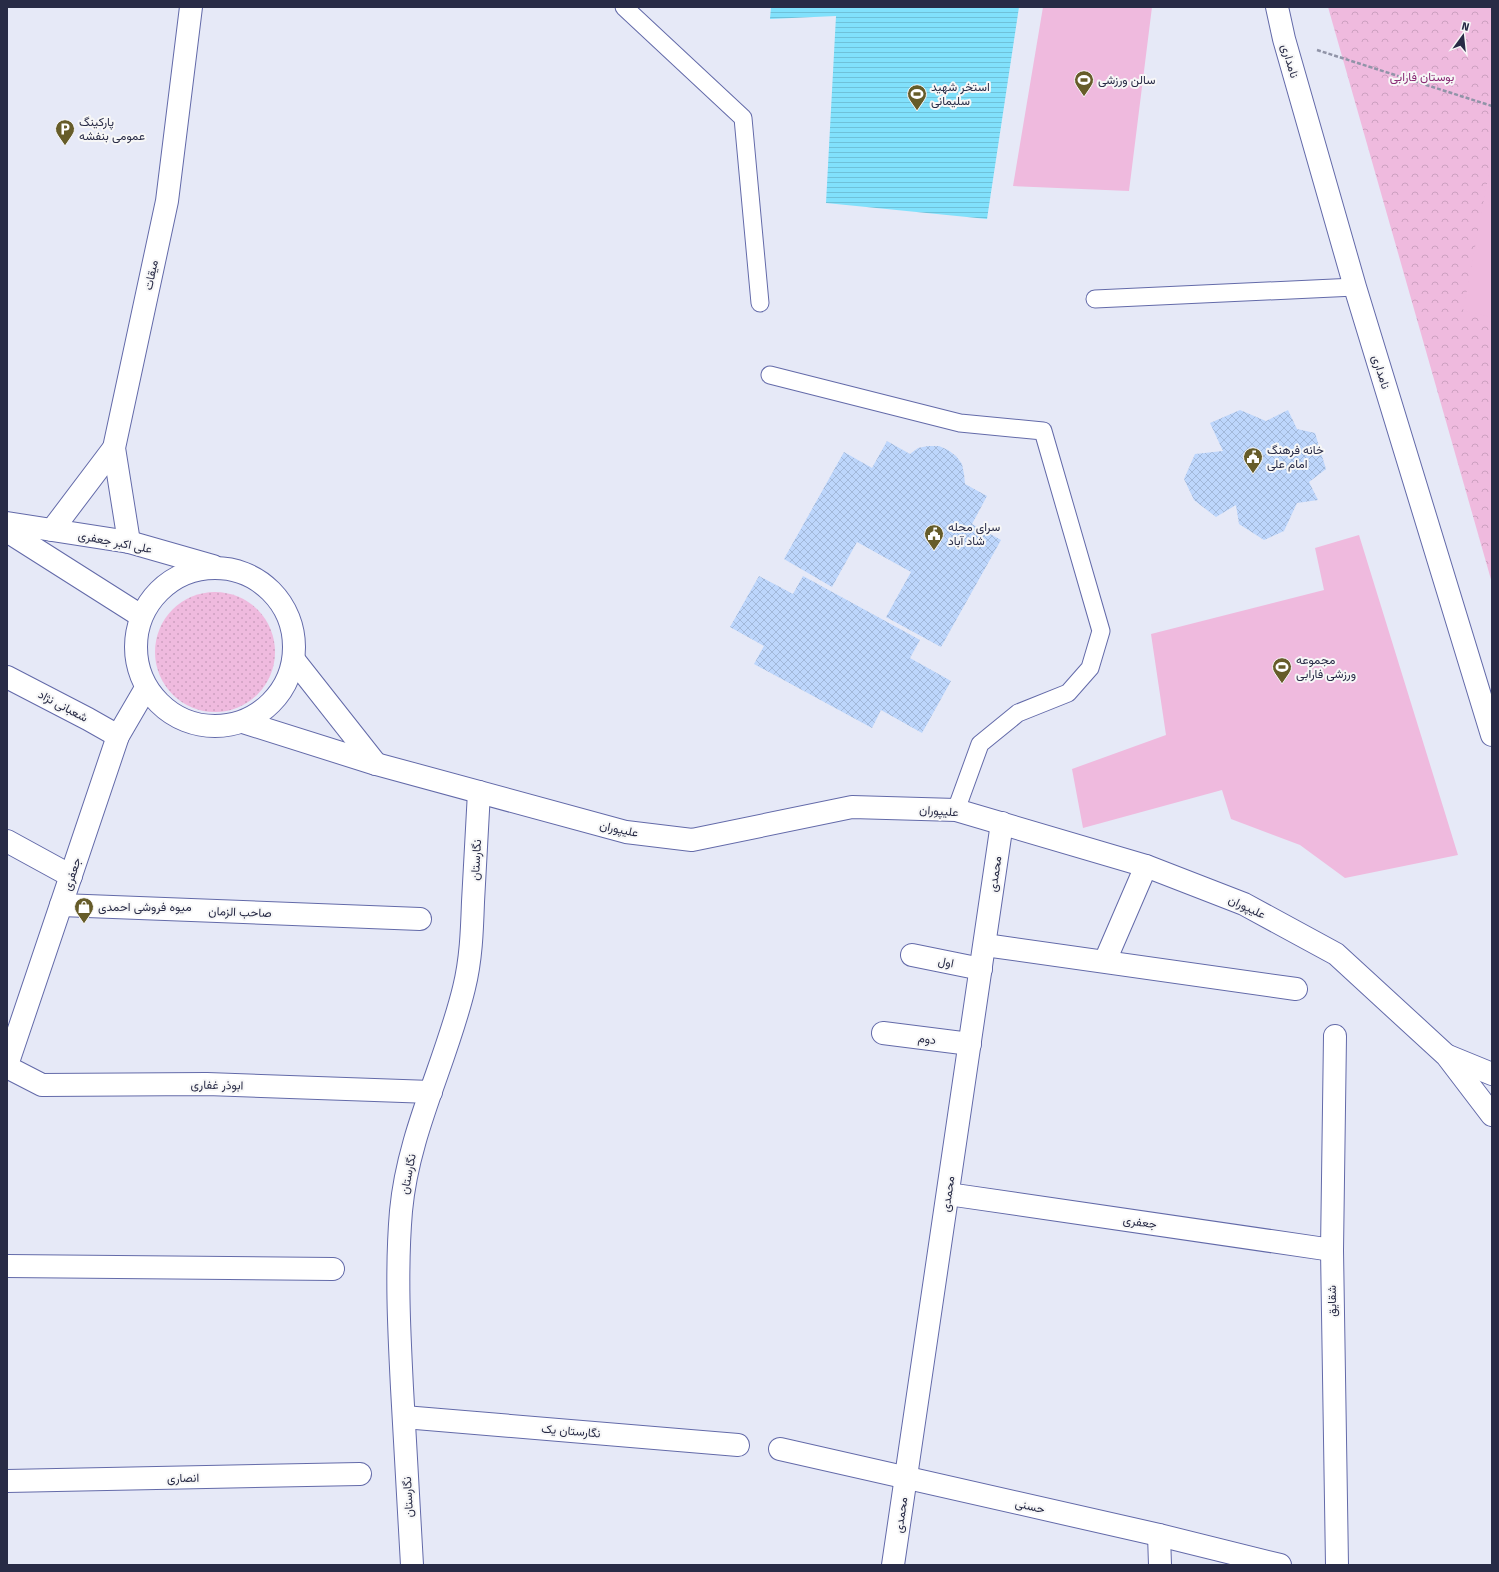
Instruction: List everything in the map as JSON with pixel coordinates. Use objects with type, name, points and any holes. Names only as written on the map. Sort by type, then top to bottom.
[{"type":"street","name":"میقات","points":[[129,542],[114,448],[167,201],[190,7]]},
{"type":"street","name":"نامداری","points":[[1277,7],[1284,39],[1355,287],[1492,735]]},
{"type":"street","points":[[52,530],[114,448]]},
{"type":"street","name":"علی اکبر جعفری","points":[[7,523],[129,542],[247,575],[269,589],[285,610],[294,634],[294,660],[285,686],[267,708],[244,722]]},
{"type":"street","points":[[7,531],[142,616]]},
{"type":"street","points":[[222,568],[197,570],[174,579],[155,595],[142,616],[136,640],[137,665],[146,688],[165,709],[189,723],[216,727],[244,722]]},
{"type":"street","points":[[294,660],[376,764]]},
{"type":"street","name":"شعبانی نژاد","points":[[7,677],[118,736]]},
{"type":"street","name":"جعفری","points":[[7,1066],[118,736],[146,688]]},
{"type":"street","name":"علیپوران","points":[[244,722],[376,764],[626,832],[692,840],[852,807],[956,810],[1146,866],[1244,904],[1336,954],[1447,1056]]},
{"type":"street","name":"نگارستان","points":[[412,1565],[399,1324],[401,1210],[409,1161],[419,1124],[454,1027],[465,985],[471,949],[479,792]]},
{"type":"street","name":"محمدی","points":[[893,1565],[1002,823]]},
{"type":"street","points":[[7,841],[71,876]]},
{"type":"street","points":[[1105,961],[1146,866]]},
{"type":"street","name":"صاحب الزمان","points":[[61,906],[420,919]]},
{"type":"street","points":[[984,945],[1296,988]]},
{"type":"street","name":"اول","points":[[912,955],[981,969]]},
{"type":"street","name":"دوم","points":[[883,1033],[970,1044]]},
{"type":"street","name":"شقایق","points":[[1335,1036],[1332,1250],[1336,1565]]},
{"type":"street","points":[[1447,1056],[1492,1074]]},
{"type":"street","points":[[1447,1056],[1492,1115]]},
{"type":"street","name":"ابوذر غفاری","points":[[7,1066],[42,1085],[207,1084],[431,1092]]},
{"type":"street","name":"جعفری","points":[[948,1194],[1332,1250]]},
{"type":"street","points":[[7,1266],[333,1269]]},
{"type":"street","name":"نگارستان یک","points":[[404,1417],[738,1445]]},
{"type":"street","name":"حسنی","points":[[780,1449],[1159,1535],[1280,1565]]},
{"type":"street","name":"انصاری","points":[[7,1481],[360,1474]]},
{"type":"street","points":[[1159,1535],[1160,1565]]},
{"type":"lane","points":[[624,7],[744,118],[760,303]]},
{"type":"lane","points":[[1095,299],[1355,287]]},
{"type":"lane","points":[[770,375],[960,423],[1043,431],[1101,631],[1090,668],[1068,693],[1018,713],[980,744],[956,810]]},
{"type":"path","points":[[1284,39],[1492,106]]},
{"type":"green space","name":"سالن ورزشی","points":[[1043,7],[1152,7],[1129,191],[1013,186]]},
{"type":"green space","name":"بوستان فارابی","points":[[1328,7],[1492,7],[1492,583]]},
{"type":"green space","points":[[1492,157],[1492,317],[1463,311]]},
{"type":"green space","name":"مجموعه ورزشی فارابی","points":[[1359,535],[1458,855],[1345,878],[1300,845],[1231,819],[1222,790],[1083,828],[1072,769],[1166,735],[1151,634],[1324,590],[1315,548]]},
{"type":"green space","points":[[215,592],[238,597],[248,602],[257,610],[265,619],[270,629],[275,652],[270,675],[265,685],[257,694],[248,702],[238,707],[215,712],[192,707],[182,702],[173,694],[165,685],[160,675],[155,652],[160,629],[165,619],[173,610],[182,602],[192,597]]},
{"type":"water","name":"استخر شهید سلیمانی","points":[[771,7],[1019,7],[987,219],[826,203],[836,16],[770,19]]},
{"type":"building","name":"خانه فرهنگ امام علی","points":[[1240,410],[1266,421],[1288,410],[1297,429],[1315,433],[1326,469],[1309,482],[1318,500],[1297,503],[1284,531],[1264,540],[1239,524],[1236,505],[1216,517],[1194,500],[1184,479],[1195,454],[1223,451],[1210,423]]},
{"type":"building","name":"سرای محله شاد آباد","points":[[887,441],[910,454],[918,448],[939,446],[956,456],[962,464],[965,484],[987,496],[972,524],[1001,540],[941,647],[886,617],[911,572],[857,542],[832,587],[784,559],[844,452],[872,468]]},
{"type":"building","points":[[759,576],[793,594],[803,576],[920,640],[910,658],[951,681],[922,733],[881,710],[872,728],[754,664],[764,646],[730,627]]},
{"type":"place","name":"سالن ورزشی","points":[[1084,97]]},
{"type":"place","name":"استخر شهید سلیمانی","points":[[917,111]]},
{"type":"place","name":"پارکینگ عمومی بنفشه","points":[[65,146]]},
{"type":"place","name":"خانه فرهنگ امام علی","points":[[1253,474]]},
{"type":"place","name":"سرای محله شاد آباد","points":[[934,551]]},
{"type":"place","name":"مجموعه ورزشی فارابی","points":[[1282,684]]},
{"type":"place","name":"میوه فروشی احمدی","points":[[84,924]]}]
